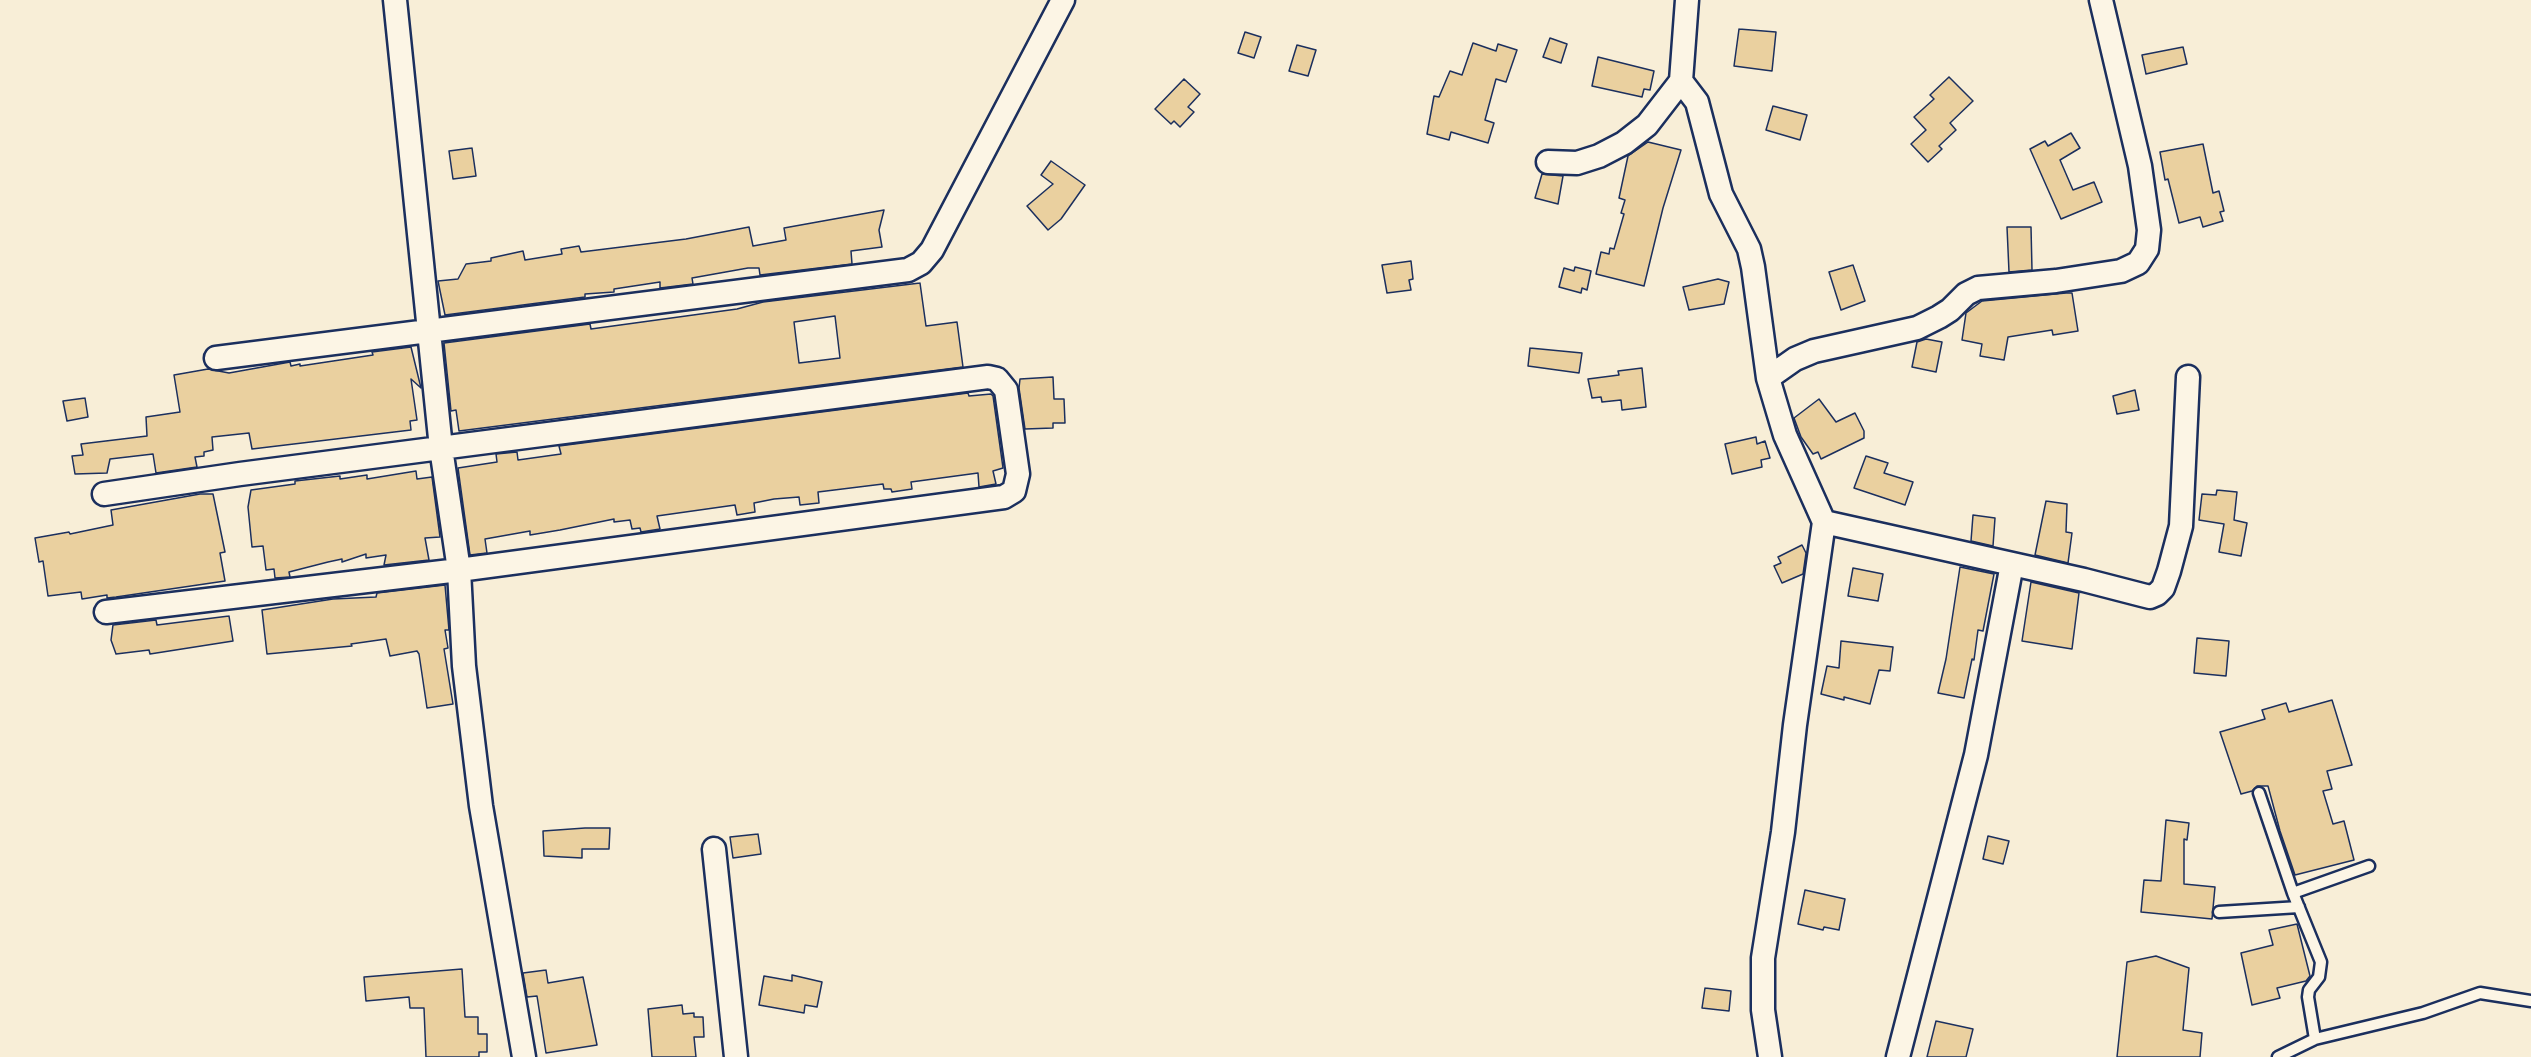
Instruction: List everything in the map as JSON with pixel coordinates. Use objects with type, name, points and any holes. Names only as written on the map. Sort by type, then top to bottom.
[{"type":"street","points":[[395,0],[441,448],[459,570],[464,666],[481,806],[524,1057]]},
{"type":"street","points":[[216,358],[908,270],[921,263],[932,250],[1063,0]]},
{"type":"street","points":[[1548,162],[1577,163],[1599,156],[1624,143],[1647,125],[1681,81],[1687,0]]},
{"type":"street","points":[[1768,378],[1795,359],[1814,351],[1917,328],[1950,310],[1966,294],[1978,288],[2056,281],[2121,271],[2138,263],[2147,249],[2150,230],[2140,165],[2101,0]]},
{"type":"street","points":[[1681,81],[1697,102],[1721,194],[1749,249],[1768,378],[1785,435],[1824,522],[1795,725],[1783,832],[1763,958],[1763,1010],[1770,1057]]},
{"type":"street","points":[[1824,522],[2150,597],[2163,588],[2181,526],[2188,377]]},
{"type":"street","points":[[104,494],[974,378],[997,379],[1006,390],[1018,474],[1014,490],[1004,497],[459,570],[106,612]]},
{"type":"street","points":[[1898,1057],[1976,755],[2012,564]]},
{"type":"street","points":[[714,849],[736,1057]]},
{"type":"lane","points":[[2259,793],[2293,892],[2321,962],[2319,976],[2309,990],[2308,997],[2315,1039]]},
{"type":"lane","points":[[2293,892],[2369,866]]},
{"type":"lane","points":[[2219,912],[2299,907]]},
{"type":"lane","points":[[2278,1057],[2315,1039],[2423,1013],[2480,993],[2531,1001]]},
{"type":"building","points":[[1739,29],[1776,32],[1772,71],[1734,66]]},
{"type":"building","points":[[1245,32],[1261,37],[1254,58],[1238,53]]},
{"type":"building","points":[[1550,38],[1567,44],[1561,63],[1543,57]]},
{"type":"building","points":[[1473,43],[1496,51],[1498,44],[1517,50],[1506,82],[1496,79],[1485,120],[1494,123],[1488,143],[1451,132],[1449,140],[1427,134],[1434,96],[1439,97],[1450,71],[1462,75]]},
{"type":"building","points":[[1297,45],[1316,50],[1308,76],[1289,71]]},
{"type":"building","points":[[2183,47],[2187,64],[2146,74],[2142,55]]},
{"type":"building","points":[[1598,57],[1654,71],[1650,90],[1644,89],[1642,97],[1592,86]]},
{"type":"building","points":[[1949,77],[1973,101],[1950,123],[1956,130],[1939,146],[1942,149],[1928,162],[1911,144],[1926,130],[1914,117],[1934,99],[1930,95]]},
{"type":"building","points":[[1184,79],[1200,94],[1188,107],[1194,112],[1180,127],[1174,121],[1171,124],[1155,109]]},
{"type":"building","points":[[1773,106],[1807,115],[1800,140],[1766,130]]},
{"type":"building","points":[[2071,133],[2080,148],[2060,160],[2073,190],[2094,182],[2102,202],[2061,219],[2030,149],[2045,141],[2048,146]]},
{"type":"building","points":[[1648,142],[1681,150],[1663,208],[1644,286],[1596,274],[1601,252],[1609,254],[1610,248],[1614,249],[1624,214],[1621,213],[1625,200],[1619,198],[1628,156]]},
{"type":"building","points":[[2203,144],[2213,193],[2219,191],[2224,211],[2220,212],[2223,221],[2203,227],[2200,217],[2179,223],[2168,179],[2165,180],[2160,152]]},
{"type":"building","points":[[472,148],[476,176],[453,179],[449,151]]},
{"type":"building","points":[[1051,161],[1085,185],[1061,219],[1048,230],[1027,206],[1053,184],[1041,175]]},
{"type":"building","points":[[1542,174],[1563,176],[1558,204],[1535,198]]},
{"type":"building","points":[[884,210],[879,230],[882,247],[851,251],[852,264],[760,275],[759,268],[748,268],[692,278],[693,284],[660,288],[660,282],[614,289],[614,292],[585,294],[585,297],[445,315],[438,281],[458,279],[466,264],[491,261],[491,258],[523,251],[525,260],[562,254],[561,249],[579,246],[581,252],[686,239],[749,227],[753,246],[786,240],[784,228]]},
{"type":"building","points":[[2007,227],[2031,227],[2032,270],[2009,272]]},
{"type":"building","points":[[1411,261],[1413,279],[1409,280],[1411,290],[1387,293],[1382,265]]},
{"type":"building","points":[[1853,265],[1865,301],[1841,310],[1829,272]]},
{"type":"building","points":[[1575,267],[1591,271],[1587,290],[1582,288],[1581,293],[1559,287],[1564,268],[1574,271]]},
{"type":"building","points":[[1718,279],[1729,282],[1724,304],[1689,310],[1683,287]]},
{"type":"building","points":[[920,283],[926,326],[957,322],[963,367],[459,431],[456,410],[451,411],[444,343],[590,324],[591,329],[737,309],[763,302]],"holes":[[[835,316],[840,358],[799,363],[794,322]]]},
{"type":"building","points":[[2072,293],[2078,331],[2053,335],[2052,330],[2008,337],[2004,360],[1980,356],[1982,344],[1962,340],[1966,313],[1982,301]]},
{"type":"building","points":[[1926,339],[1942,342],[1936,372],[1912,367],[1917,342]]},
{"type":"building","points":[[411,347],[421,388],[411,379],[417,420],[410,421],[411,430],[252,449],[249,433],[212,437],[213,450],[204,452],[204,456],[195,457],[197,467],[156,473],[153,454],[110,459],[107,473],[75,474],[72,456],[83,455],[81,444],[147,436],[146,417],[180,412],[174,375],[208,369],[229,373],[290,362],[291,366],[300,364],[300,366]]},
{"type":"building","points":[[1530,348],[1582,353],[1579,373],[1528,366]]},
{"type":"building","points":[[1642,368],[1646,407],[1622,410],[1621,400],[1602,402],[1601,397],[1592,398],[1588,379],[1619,375],[1618,371]]},
{"type":"building","points":[[1053,377],[1054,399],[1064,399],[1065,423],[1053,423],[1053,428],[1025,429],[1019,388],[1020,379]]},
{"type":"building","points":[[2135,390],[2139,410],[2117,414],[2113,396]]},
{"type":"building","points":[[968,393],[969,396],[991,394],[993,396],[1003,468],[993,471],[996,484],[979,487],[978,473],[911,482],[912,489],[892,492],[891,489],[884,489],[883,484],[818,492],[819,503],[800,505],[799,497],[774,499],[754,503],[755,512],[737,515],[735,505],[657,516],[660,529],[641,532],[640,528],[632,529],[630,520],[614,522],[614,519],[530,535],[530,531],[485,539],[487,553],[470,555],[458,468],[497,462],[496,454],[517,452],[518,460],[561,454],[559,446]]},
{"type":"building","points":[[85,398],[88,417],[67,421],[63,401]]},
{"type":"building","points":[[1819,399],[1836,422],[1855,413],[1864,431],[1864,438],[1821,459],[1818,452],[1813,454],[1801,437],[1794,418]]},
{"type":"building","points":[[1756,437],[1757,444],[1765,441],[1770,458],[1761,460],[1762,467],[1732,474],[1725,444]]},
{"type":"building","points":[[1866,456],[1888,463],[1884,473],[1913,482],[1905,505],[1854,488]]},
{"type":"building","points":[[416,471],[417,479],[432,477],[440,537],[425,538],[429,560],[384,565],[386,555],[366,558],[366,554],[342,562],[342,559],[289,572],[290,577],[275,578],[274,569],[266,570],[263,546],[252,547],[248,507],[251,490],[295,484],[295,481],[367,475],[367,479]]},
{"type":"building","points":[[2217,490],[2237,492],[2234,520],[2247,523],[2241,556],[2219,552],[2224,524],[2199,520],[2202,494],[2216,495]]},
{"type":"building","points":[[200,494],[213,494],[225,552],[220,553],[225,581],[107,598],[107,595],[82,599],[81,592],[48,596],[43,561],[39,562],[35,538],[69,532],[70,534],[113,525],[111,510]]},
{"type":"building","points":[[2046,501],[2067,504],[2066,532],[2072,533],[2068,563],[2035,555]]},
{"type":"building","points":[[1973,515],[1995,518],[1993,546],[1971,541]]},
{"type":"building","points":[[1802,545],[1806,553],[1803,574],[1782,583],[1774,566],[1781,563],[1778,557]]},
{"type":"building","points":[[1960,567],[1994,574],[1983,631],[1978,630],[1974,660],[1972,659],[1964,698],[1938,693],[1946,659]]},
{"type":"building","points":[[1853,568],[1883,574],[1878,601],[1848,596]]},
{"type":"building","points":[[2031,582],[2079,593],[2072,649],[2022,641]]},
{"type":"building","points":[[445,585],[449,630],[445,630],[448,648],[444,649],[453,704],[427,708],[419,654],[417,651],[390,656],[386,639],[351,644],[352,646],[267,654],[262,610],[333,599],[376,597],[377,593]]},
{"type":"building","points":[[229,616],[233,641],[150,654],[149,650],[116,654],[111,640],[113,625],[156,620],[157,625]]},
{"type":"building","points":[[2197,638],[2229,641],[2226,676],[2194,673]]},
{"type":"building","points":[[1841,641],[1893,647],[1890,671],[1879,670],[1870,704],[1821,694],[1827,666],[1839,668]]},
{"type":"building","points":[[2332,700],[2352,765],[2327,771],[2332,789],[2323,791],[2333,824],[2344,821],[2354,860],[2295,875],[2268,786],[2257,786],[2252,791],[2241,794],[2220,732],[2265,719],[2262,710],[2286,703],[2289,712]]},
{"type":"building","points":[[2166,820],[2189,823],[2187,840],[2184,839],[2184,884],[2215,887],[2212,919],[2141,912],[2144,880],[2161,881]]},
{"type":"building","points":[[610,828],[609,849],[582,849],[582,858],[544,856],[543,831]]},
{"type":"building","points":[[758,834],[761,854],[733,858],[730,837]]},
{"type":"building","points":[[1988,836],[2009,841],[2003,864],[1983,859]]},
{"type":"building","points":[[1805,890],[1845,899],[1839,930],[1824,927],[1823,930],[1798,924]]},
{"type":"building","points":[[2297,924],[2310,976],[2306,981],[2277,988],[2280,998],[2252,1005],[2241,953],[2273,945],[2269,930]]},
{"type":"building","points":[[2156,956],[2189,968],[2183,1030],[2202,1033],[2200,1057],[2117,1057],[2127,962]]},
{"type":"building","points":[[462,969],[465,1017],[478,1017],[478,1034],[487,1034],[487,1052],[479,1052],[479,1057],[426,1057],[424,1008],[410,1008],[409,997],[366,1001],[364,977]]},
{"type":"building","points":[[546,970],[548,983],[583,977],[597,1045],[546,1053],[537,996],[527,997],[523,973]]},
{"type":"building","points":[[792,975],[822,982],[817,1007],[805,1005],[804,1013],[759,1005],[764,976],[792,981]]},
{"type":"building","points":[[1705,988],[1731,991],[1729,1011],[1702,1008]]},
{"type":"building","points":[[682,1005],[683,1014],[694,1013],[694,1017],[703,1017],[704,1037],[694,1037],[696,1057],[652,1057],[648,1009]]},
{"type":"building","points":[[1936,1021],[1973,1029],[1966,1057],[1927,1057]]}]
